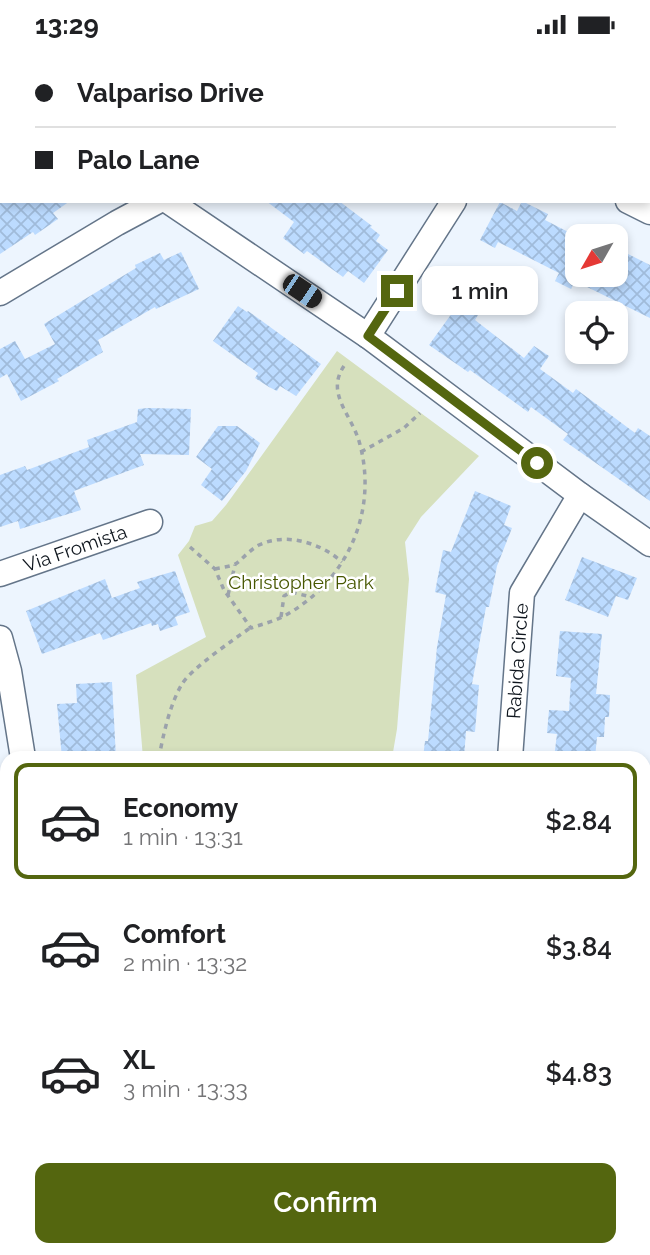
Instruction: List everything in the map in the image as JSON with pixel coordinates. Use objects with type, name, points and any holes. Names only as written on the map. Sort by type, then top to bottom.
[{"type":"street","points":[[0,293],[154,203]]},
{"type":"street","points":[[171,203],[368,336],[580,495],[650,544]]},
{"type":"street","points":[[368,336],[453,203]]},
{"type":"street","points":[[632,203],[650,212]]},
{"type":"street","name":"Rabida Circle","points":[[511,751],[522,593],[580,495]]},
{"type":"street","name":"Via Fromista","points":[[0,574],[150,522]]},
{"type":"street","points":[[0,638],[9,671],[22,751]]},
{"type":"path","points":[[161,751],[171,711],[183,682],[228,643],[251,628],[281,617],[311,597],[323,586],[353,547],[361,516],[365,472],[353,426],[336,386],[338,376],[346,363]]},
{"type":"path","points":[[361,452],[404,428],[420,413]]},
{"type":"path","points":[[228,595],[235,565],[259,545],[299,540],[332,553],[342,562]]},
{"type":"path","points":[[190,547],[215,569],[228,595],[251,628]]},
{"type":"path","points":[[215,569],[235,565]]},
{"type":"path","points":[[281,617],[284,596],[290,592],[311,597]]},
{"type":"green space","name":"Christopher Park","points":[[337,351],[479,456],[421,517],[405,542],[409,579],[393,751],[142,751],[136,675],[206,637],[178,555],[189,541],[195,526],[212,521]]},
{"type":"building","points":[[0,203],[67,203],[53,213],[58,219],[0,254]]},
{"type":"building","points":[[269,203],[342,203],[372,226],[370,227],[380,235],[376,241],[388,250],[364,283],[348,271],[343,277],[307,251],[304,254],[283,238],[294,222]]},
{"type":"building","points":[[502,203],[517,211],[521,203],[526,203],[548,214],[545,220],[565,230],[565,286],[555,281],[559,273],[498,242],[495,248],[480,240]]},
{"type":"building","points":[[181,252],[199,289],[156,309],[155,307],[98,340],[103,352],[57,379],[59,381],[21,401],[7,374],[0,378],[0,349],[15,341],[25,359],[55,344],[44,324],[136,268],[135,265],[160,253],[164,260]]},
{"type":"building","points":[[628,254],[650,265],[650,318],[628,307],[628,301],[616,301],[587,287],[628,287]]},
{"type":"building","points":[[460,302],[478,315],[475,320],[524,358],[534,346],[549,356],[540,369],[573,393],[576,389],[635,433],[638,428],[650,436],[650,501],[563,440],[568,434],[531,407],[528,412],[470,370],[468,372],[429,345]]},
{"type":"building","points":[[238,306],[321,364],[296,396],[280,386],[277,391],[255,378],[258,373],[213,341]]},
{"type":"building","points":[[138,409],[191,409],[189,455],[140,454],[144,465],[74,491],[81,510],[20,529],[18,521],[0,527],[0,475],[25,466],[27,470],[89,447],[87,440],[137,422]]},
{"type":"building","points":[[218,426],[237,426],[260,443],[246,471],[222,501],[201,485],[212,469],[196,457]]},
{"type":"building","points":[[475,491],[511,506],[504,525],[512,528],[497,566],[489,607],[486,607],[472,684],[479,685],[475,732],[466,731],[465,751],[424,751],[425,741],[428,741],[437,647],[446,595],[435,592],[443,550],[451,552]]},
{"type":"building","points":[[582,557],[637,578],[628,600],[616,596],[608,617],[565,600]]},
{"type":"building","points":[[175,571],[190,612],[175,617],[178,625],[160,631],[158,624],[152,626],[151,623],[103,640],[100,633],[42,654],[26,611],[105,579],[112,598],[140,588],[137,582]]},
{"type":"building","points":[[560,631],[602,634],[596,694],[610,695],[609,717],[605,717],[604,737],[597,737],[596,751],[555,751],[557,734],[547,733],[549,710],[569,711],[571,678],[556,676]]},
{"type":"building","points":[[112,682],[116,751],[61,751],[57,704],[77,703],[76,684]]},
{"type":"route","points":[[397,291],[368,336],[537,463]]}]
